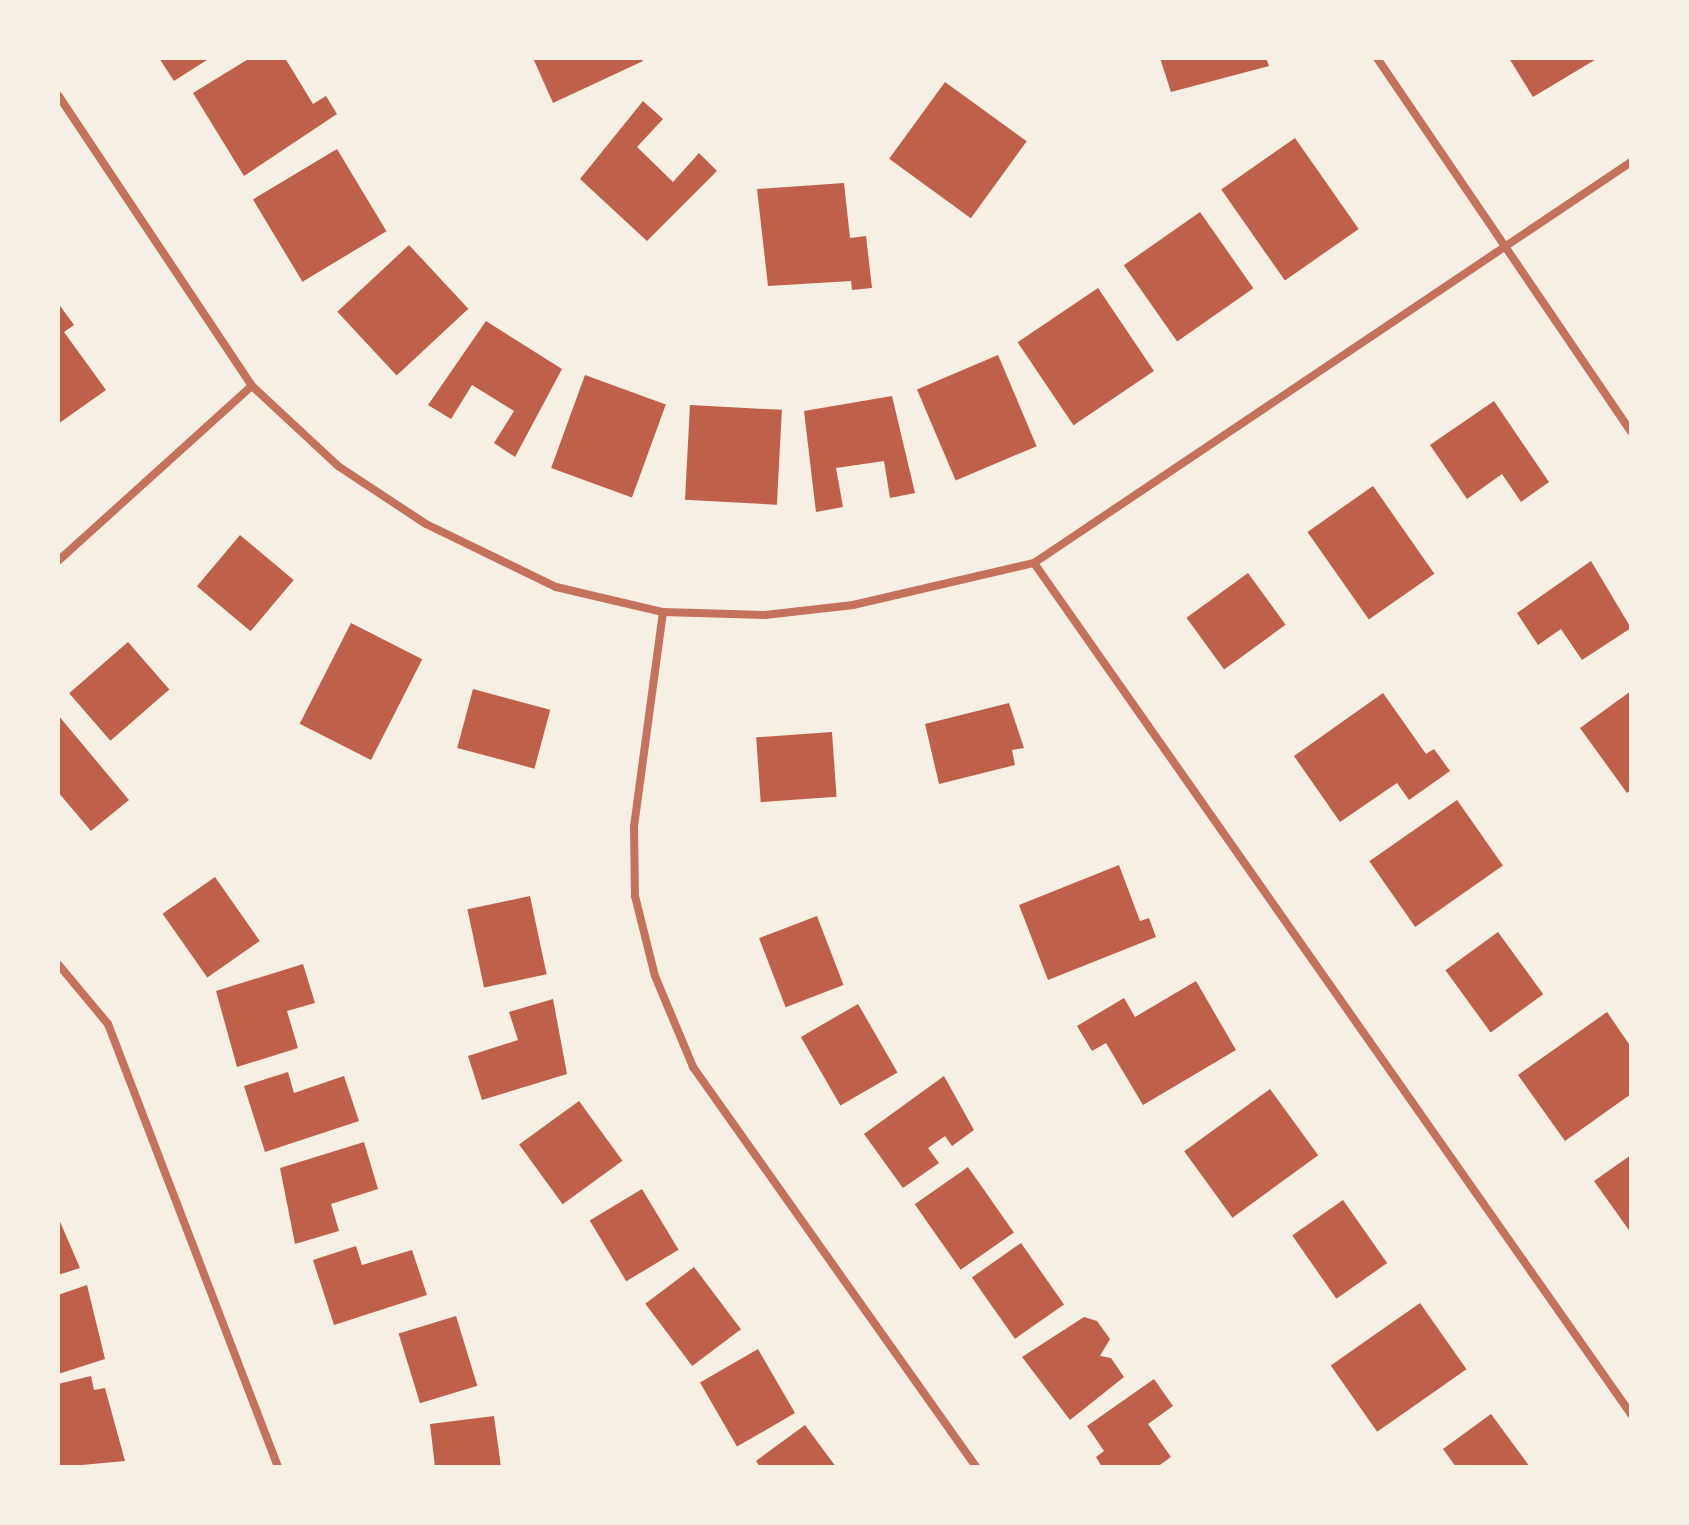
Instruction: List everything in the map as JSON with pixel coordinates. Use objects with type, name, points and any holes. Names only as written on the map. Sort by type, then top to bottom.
[{"type":"street","points":[[1377,58],[1500,247],[1631,432]]},
{"type":"street","points":[[58,95],[252,386],[338,466],[426,524],[556,587],[663,612],[765,615],[853,605],[1034,563],[1500,247],[1631,162]]},
{"type":"street","points":[[58,561],[252,386]]},
{"type":"street","points":[[1034,563],[1631,1414]]},
{"type":"street","points":[[663,612],[634,827],[635,896],[655,976],[693,1067],[976,1467]]},
{"type":"street","points":[[58,964],[108,1024],[278,1467]]},
{"type":"building","points":[[159,58],[210,58],[174,81]]},
{"type":"building","points":[[250,58],[285,58],[313,104],[326,96],[337,114],[244,176],[193,93]]},
{"type":"building","points":[[533,58],[641,58],[643,61],[553,103]]},
{"type":"building","points":[[1160,58],[1266,58],[1269,66],[1171,92]]},
{"type":"building","points":[[1509,58],[1598,58],[1533,97]]},
{"type":"building","points":[[945,82],[1027,141],[971,218],[889,159]]},
{"type":"building","points":[[643,101],[663,119],[637,147],[673,182],[699,153],[717,171],[647,241],[580,179]]},
{"type":"building","points":[[1295,138],[1359,229],[1285,281],[1221,190]]},
{"type":"building","points":[[337,149],[386,231],[302,282],[253,199]]},
{"type":"building","points":[[844,183],[850,238],[866,236],[872,288],[852,290],[851,281],[768,286],[757,189]]},
{"type":"building","points":[[1200,212],[1253,288],[1177,342],[1124,265]]},
{"type":"building","points":[[409,245],[468,309],[397,375],[337,312]]},
{"type":"building","points":[[1098,288],[1154,371],[1074,425],[1018,342]]},
{"type":"building","points":[[58,303],[74,325],[64,332],[106,390],[58,424]]},
{"type":"building","points":[[486,321],[562,369],[515,457],[494,443],[514,411],[472,385],[451,419],[428,405]]},
{"type":"building","points":[[998,355],[1037,446],[956,481],[917,389]]},
{"type":"building","points":[[585,375],[666,404],[632,497],[551,468]]},
{"type":"building","points":[[892,396],[915,493],[890,498],[884,461],[836,468],[843,507],[816,512],[804,411]]},
{"type":"building","points":[[1494,401],[1549,482],[1521,502],[1502,474],[1467,499],[1430,445]]},
{"type":"building","points":[[690,405],[782,410],[777,505],[685,500]]},
{"type":"building","points":[[1373,486],[1434,574],[1369,620],[1307,532]]},
{"type":"building","points":[[240,535],[294,580],[251,631],[197,586]]},
{"type":"building","points":[[1591,561],[1631,628],[1582,660],[1561,629],[1538,645],[1517,613]]},
{"type":"building","points":[[1248,573],[1286,625],[1224,669],[1187,618]]},
{"type":"building","points":[[351,623],[422,659],[371,760],[300,724]]},
{"type":"building","points":[[128,642],[169,690],[110,741],[69,693]]},
{"type":"building","points":[[473,689],[550,710],[534,769],[457,748]]},
{"type":"building","points":[[1631,691],[1631,790],[1627,793],[1580,728]]},
{"type":"building","points":[[1383,693],[1426,754],[1434,749],[1450,771],[1409,800],[1397,783],[1340,822],[1294,756]]},
{"type":"building","points":[[1009,703],[1024,748],[1012,750],[1015,765],[939,784],[925,724]]},
{"type":"building","points":[[58,715],[129,800],[91,831],[58,792]]},
{"type":"building","points":[[832,732],[837,797],[761,802],[756,737]]},
{"type":"building","points":[[1457,800],[1503,866],[1415,927],[1369,861]]},
{"type":"building","points":[[1119,865],[1140,921],[1149,918],[1156,937],[1048,980],[1019,905]]},
{"type":"building","points":[[215,877],[260,941],[207,978],[163,914]]},
{"type":"building","points":[[530,896],[547,974],[484,988],[467,909]]},
{"type":"building","points":[[817,916],[844,985],[786,1007],[759,938]]},
{"type":"building","points":[[1498,932],[1543,994],[1491,1033],[1445,970]]},
{"type":"building","points":[[303,964],[315,1003],[287,1011],[298,1048],[237,1067],[216,991]]},
{"type":"building","points":[[1196,981],[1236,1050],[1143,1105],[1106,1043],[1092,1051],[1077,1026],[1124,998],[1135,1017]]},
{"type":"building","points":[[553,999],[567,1074],[482,1100],[468,1056],[518,1040],[509,1012]]},
{"type":"building","points":[[858,1004],[898,1072],[840,1105],[801,1037]]},
{"type":"building","points":[[1607,1012],[1631,1047],[1631,1094],[1565,1141],[1518,1075]]},
{"type":"building","points":[[288,1072],[294,1093],[344,1076],[359,1121],[265,1152],[244,1086]]},
{"type":"building","points":[[944,1076],[974,1130],[952,1146],[945,1136],[928,1148],[939,1163],[903,1188],[864,1134]]},
{"type":"building","points":[[1270,1089],[1318,1155],[1232,1218],[1184,1151]]},
{"type":"building","points":[[579,1101],[622,1161],[563,1204],[519,1144]]},
{"type":"building","points":[[364,1142],[378,1189],[331,1204],[339,1231],[295,1244],[280,1168]]},
{"type":"building","points":[[1631,1155],[1631,1233],[1594,1181]]},
{"type":"building","points":[[968,1167],[1014,1233],[961,1270],[915,1204]]},
{"type":"building","points":[[642,1189],[679,1250],[626,1281],[590,1220]]},
{"type":"building","points":[[1343,1200],[1387,1263],[1336,1299],[1292,1236]]},
{"type":"building","points":[[58,1217],[80,1268],[58,1275]]},
{"type":"building","points":[[1021,1243],[1064,1304],[1015,1339],[972,1277]]},
{"type":"building","points":[[356,1246],[362,1265],[412,1250],[427,1295],[334,1325],[313,1260]]},
{"type":"building","points":[[694,1267],[741,1329],[692,1366],[645,1304]]},
{"type":"building","points":[[87,1285],[105,1359],[58,1374],[58,1295]]},
{"type":"building","points":[[1420,1303],[1466,1369],[1377,1432],[1331,1366]]},
{"type":"building","points":[[456,1316],[477,1386],[420,1403],[399,1334]]},
{"type":"building","points":[[1084,1317],[1097,1321],[1110,1339],[1100,1356],[1111,1358],[1124,1377],[1070,1420],[1022,1357]]},
{"type":"building","points":[[758,1349],[795,1413],[737,1447],[700,1382]]},
{"type":"building","points":[[91,1376],[94,1390],[105,1388],[125,1461],[60,1467],[58,1384]]},
{"type":"building","points":[[1154,1379],[1173,1406],[1148,1424],[1171,1457],[1157,1467],[1102,1467],[1096,1457],[1104,1451],[1087,1426]]},
{"type":"building","points":[[1491,1414],[1530,1467],[1456,1467],[1443,1449]]},
{"type":"building","points":[[494,1416],[501,1467],[435,1467],[430,1424]]},
{"type":"building","points":[[805,1425],[836,1467],[760,1467],[756,1461]]}]
